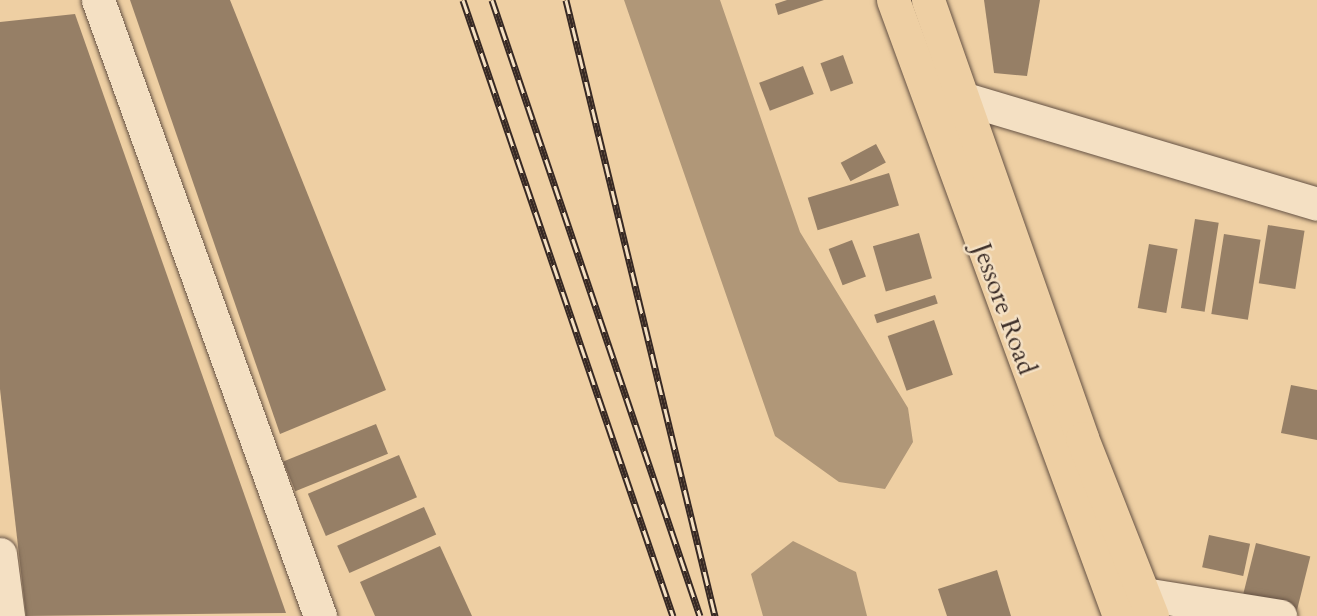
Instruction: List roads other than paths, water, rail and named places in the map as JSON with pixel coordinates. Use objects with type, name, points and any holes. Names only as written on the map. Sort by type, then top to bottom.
[{"type":"highway","name":"Jessore Road","points":[[893,0],[1119,616]]},
{"type":"highway","name":"Jessore Road","points":[[928,0],[1147,605]]},
{"type":"street","points":[[98,0],[320,616]]},
{"type":"street","points":[[962,98],[1317,204]]},
{"type":"street","points":[[0,554],[8,616]]},
{"type":"street","points":[[1147,605],[1280,616]]},
{"type":"railway","points":[[463,0],[673,616]]},
{"type":"railway","points":[[492,0],[700,616]]},
{"type":"railway","points":[[566,0],[715,616]]}]
